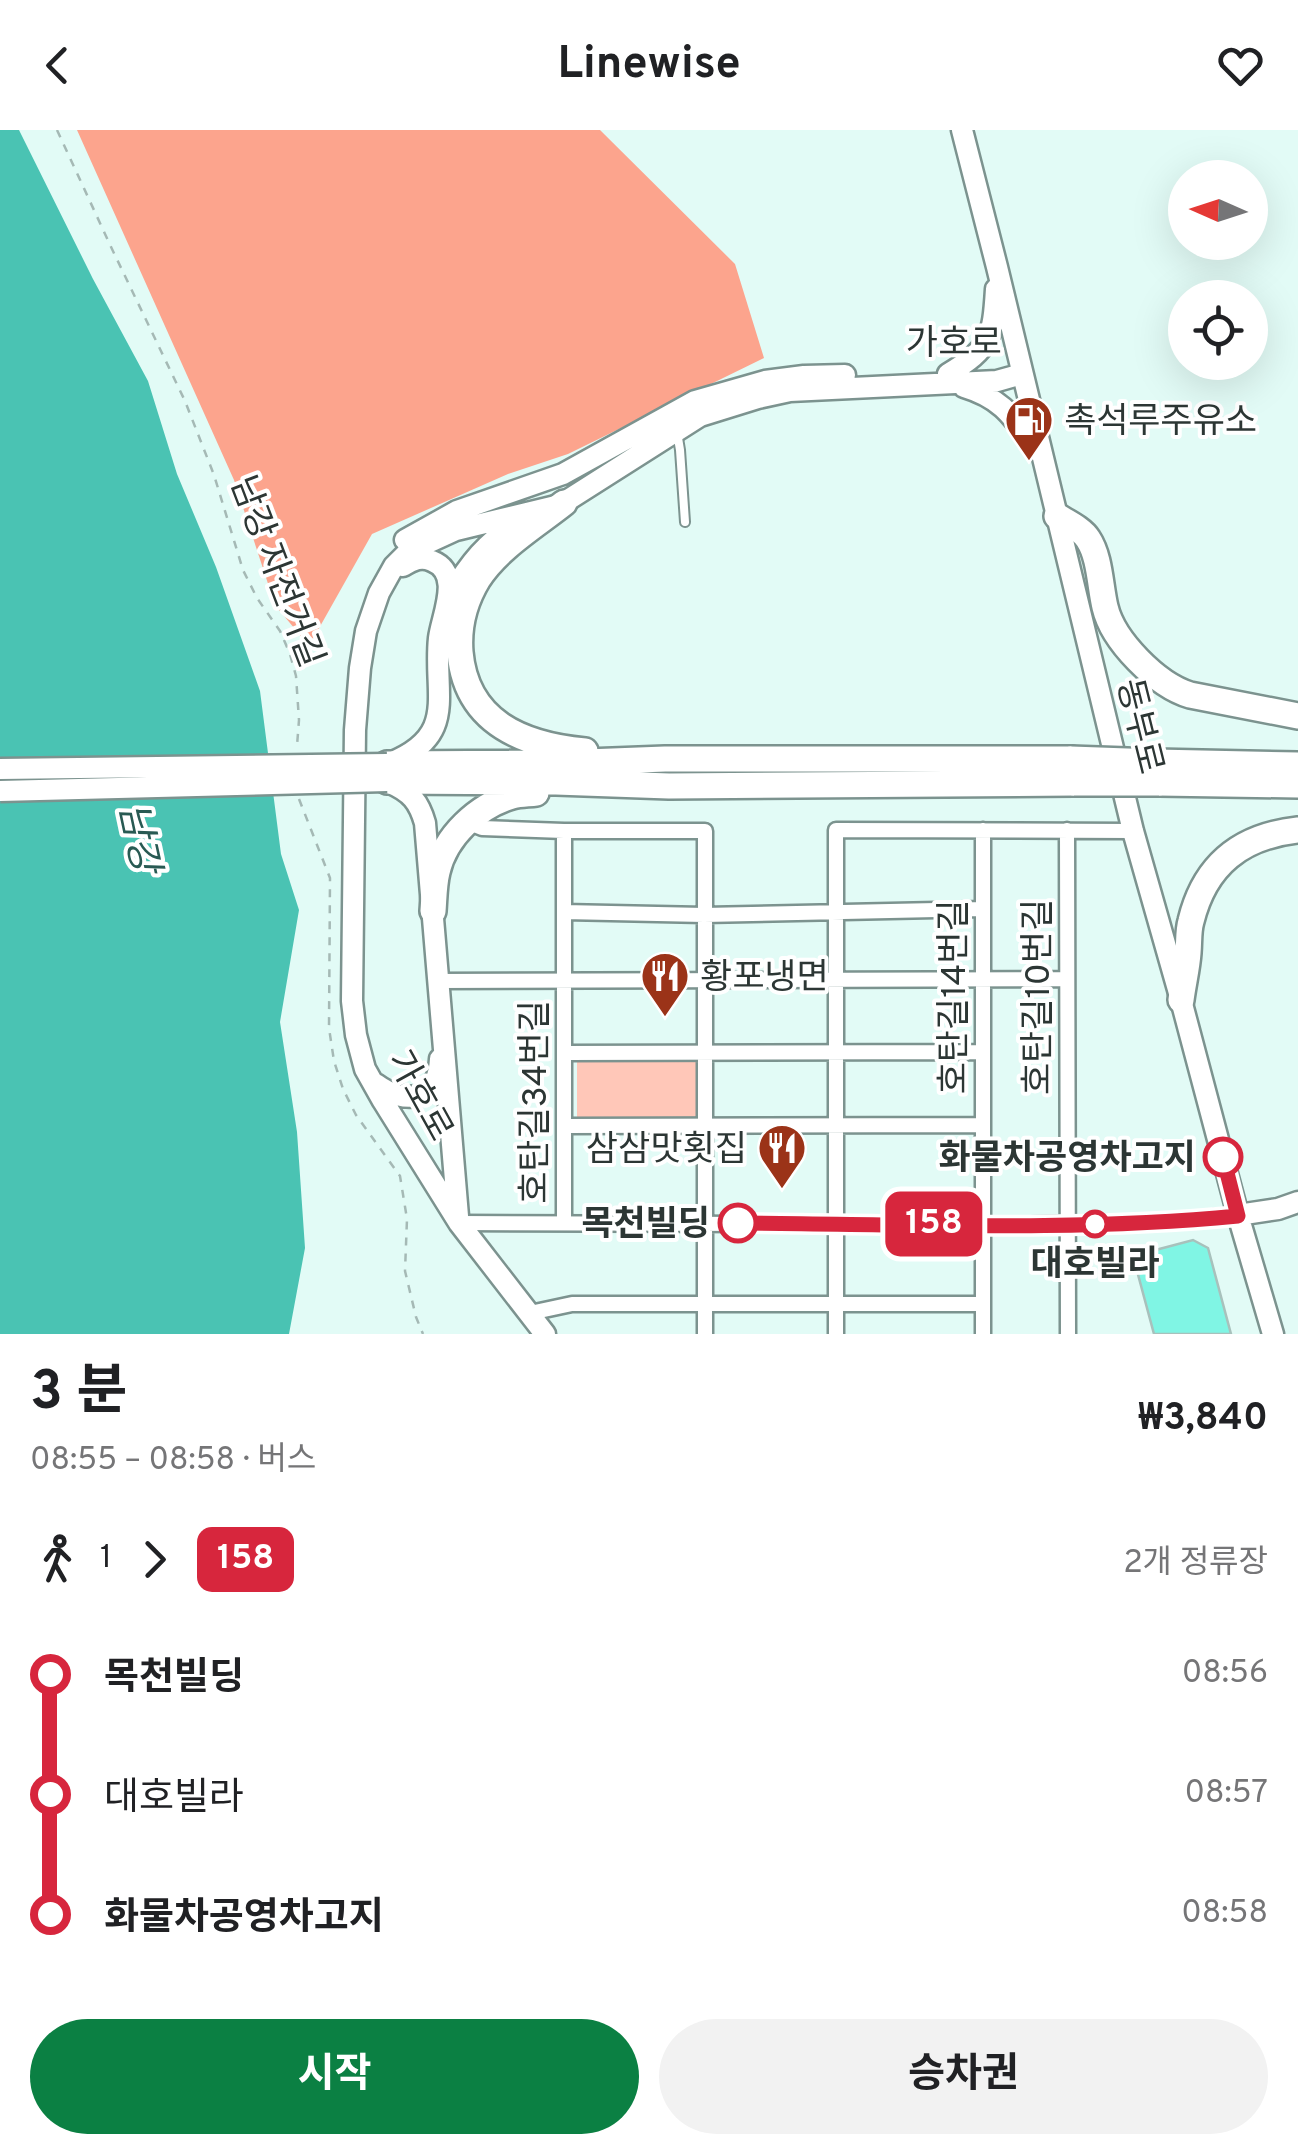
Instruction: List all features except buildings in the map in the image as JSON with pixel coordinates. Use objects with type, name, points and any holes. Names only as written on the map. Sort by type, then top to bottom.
[{"type":"highway","points":[[564,503],[498,555],[480,576],[465,602],[459,636],[462,670],[472,696],[488,716],[539,743],[568,750],[665,759],[1157,773],[1298,785]]},
{"type":"highway","points":[[1056,516],[1087,536],[1111,624],[1159,680],[1190,695],[1298,716]]},
{"type":"highway","points":[[387,773],[665,759]]},
{"type":"highway","points":[[1157,773],[1298,765]]},
{"type":"highway","points":[[433,911],[437,871],[445,849],[467,822],[513,795],[1073,771]]},
{"type":"highway","points":[[387,773],[669,786]]},
{"type":"highway","points":[[1181,1000],[1192,918],[1210,878],[1224,860],[1250,841],[1298,830]]},
{"type":"street","name":"동부로","points":[[962,130],[1133,831],[1274,1334]]},
{"type":"street","points":[[997,266],[994,326],[984,346],[951,378],[1001,404],[1043,458]]},
{"type":"street","name":"가호로","points":[[355,730],[349,674],[353,624],[366,587],[402,541],[432,523],[564,474],[625,440],[758,398],[790,391],[951,378],[997,380],[1022,374]]},
{"type":"street","name":"가호로","points":[[545,1334],[459,1222],[372,1081],[356,1035],[352,1000],[355,730],[366,631],[379,594],[394,566],[408,552],[456,530],[564,503],[670,424]]},
{"type":"street","points":[[448,598],[473,558],[494,538],[625,440]]},
{"type":"street","points":[[0,791],[387,773],[421,746],[438,713],[439,638],[449,580],[443,566],[419,558],[406,563],[379,594]]},
{"type":"street","points":[[0,769],[387,773],[406,790],[420,804],[425,823],[459,1222],[1166,1222],[1238,1216],[1298,1202]]},
{"type":"street","points":[[467,822],[482,828],[705,831],[705,1334]]},
{"type":"street","points":[[836,1334],[836,830],[1133,831]]},
{"type":"street","name":"호탄길14번길","points":[[982,830],[983,1334]]},
{"type":"street","name":"호탄길10번길","points":[[1067,830],[1068,1334]]},
{"type":"street","name":"호탄길34번길","points":[[564,831],[564,1223]]},
{"type":"street","points":[[564,912],[704,915],[983,909]]},
{"type":"street","name":"호탄길34번길","points":[[564,980],[1067,979]]},
{"type":"street","points":[[438,981],[564,980]]},
{"type":"street","points":[[372,1081],[390,1094],[406,1098],[423,1094],[439,1070],[442,1012]]},
{"type":"street","points":[[565,1053],[982,1052]]},
{"type":"street","points":[[564,1126],[983,1125]]},
{"type":"street","points":[[530,1313],[572,1304],[983,1304]]},
{"type":"lane","points":[[670,424],[680,450],[684,522]]},
{"type":"path","name":"남강 자전거길","points":[[57,130],[185,401],[214,475],[242,570],[290,654],[299,720],[296,756]]},
{"type":"path","points":[[297,793],[330,878],[329,1028],[334,1062],[356,1115],[400,1176],[407,1219],[405,1272],[423,1334]]},
{"type":"shaded area","points":[[77,130],[600,130],[735,264],[764,358],[568,454],[508,474],[372,534],[309,646],[275,605],[234,480]]},
{"type":"shaded area","points":[[700,1060],[700,1119],[577,1119],[577,1061]]},
{"type":"water","name":"남강","points":[[0,130],[19,130],[148,381],[177,474],[216,567],[260,691],[281,854],[299,910],[280,1022],[297,1132],[305,1248],[289,1334],[0,1334]]},
{"type":"bus line","name":"158","points":[[738,1223],[1009,1225],[1166,1222],[1238,1216],[1223,1157]]},
{"type":"place","name":"촉석루주유소","points":[[1029,462]]},
{"type":"place","name":"황포냉면","points":[[665,1018]]},
{"type":"place","name":"화물차공영차고지","points":[[1223,1157]]},
{"type":"place","name":"삼삼맛횟집","points":[[782,1190]]},
{"type":"place","name":"목천빌딩","points":[[738,1223]]},
{"type":"place","name":"대호빌라","points":[[1095,1224]]}]
